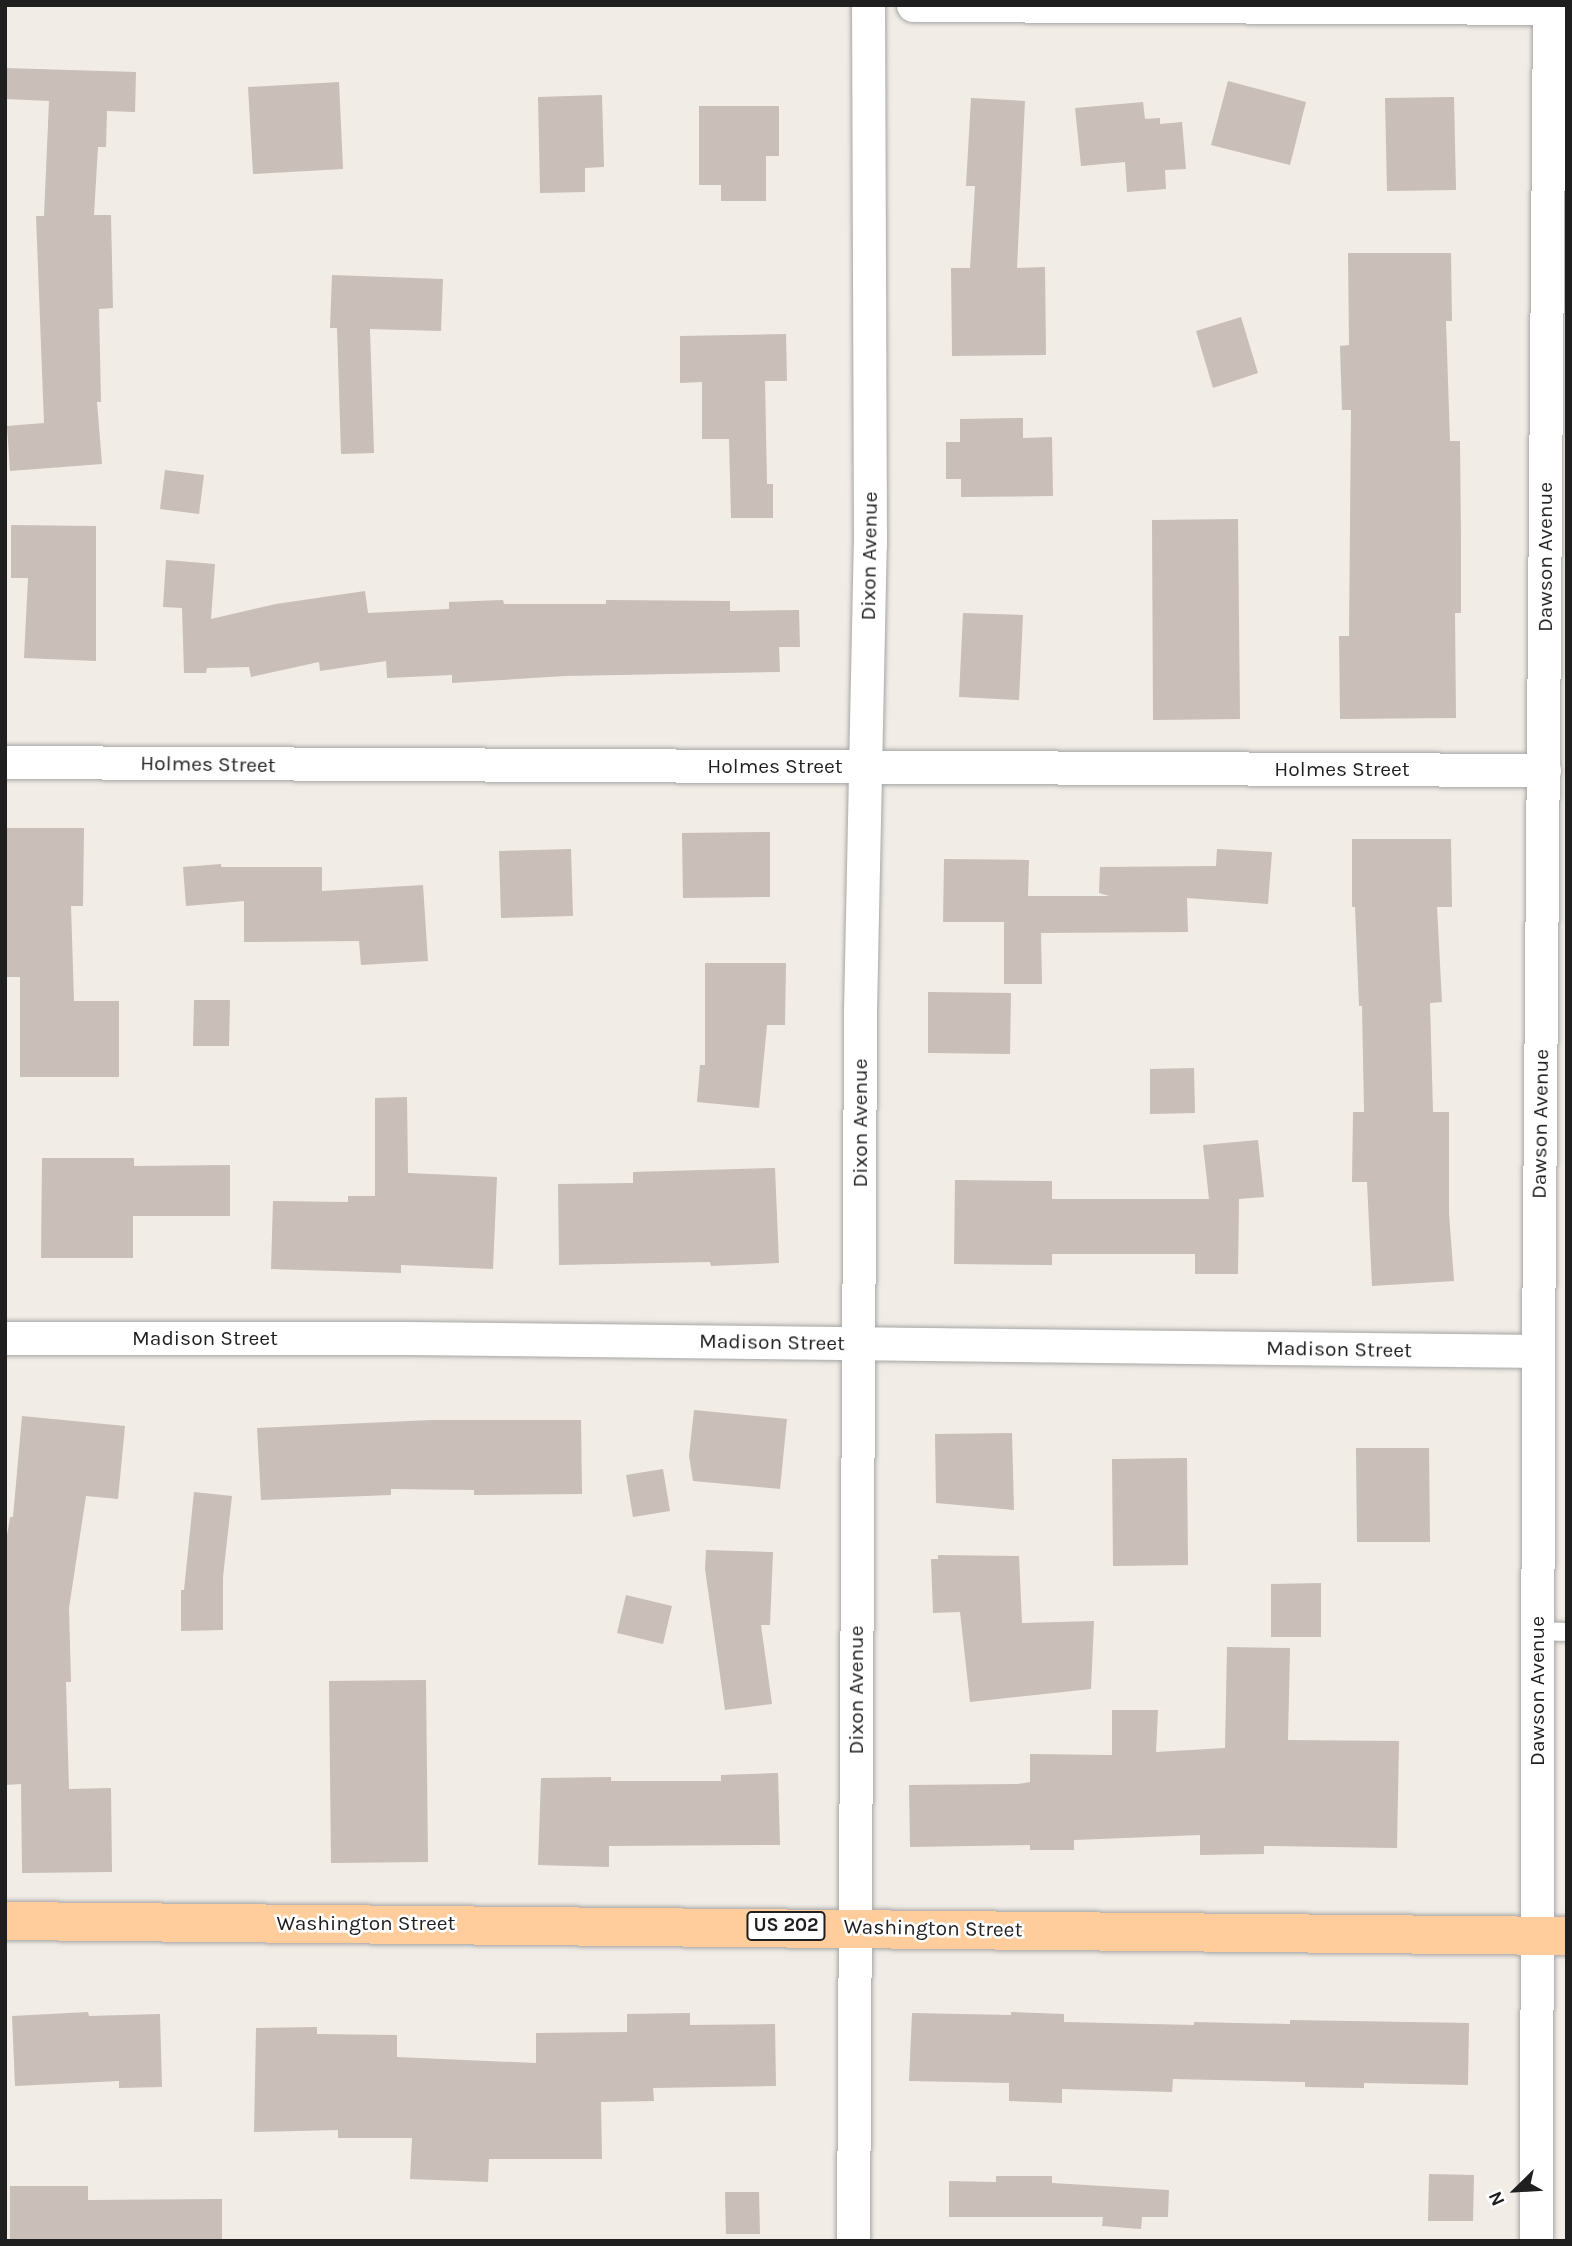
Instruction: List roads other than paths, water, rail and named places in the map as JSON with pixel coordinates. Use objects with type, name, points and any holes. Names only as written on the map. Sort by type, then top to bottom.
[{"type":"main road","name":"Washington Street","points":[[5,1921],[855,1927],[1551,1936]]},
{"type":"street","name":"Dixon Avenue","points":[[852,2241],[859,1343],[870,544],[869,5]]},
{"type":"street","points":[[913,5],[1558,8]]},
{"type":"street","name":"Dawson Avenue","points":[[1536,2241],[1551,1936],[1552,1632],[1538,1351],[1544,770],[1558,8]]},
{"type":"street","name":"Holmes Street","points":[[5,762],[1544,770]]},
{"type":"street","name":"Madison Street","points":[[5,1338],[407,1338],[1538,1351]]}]
